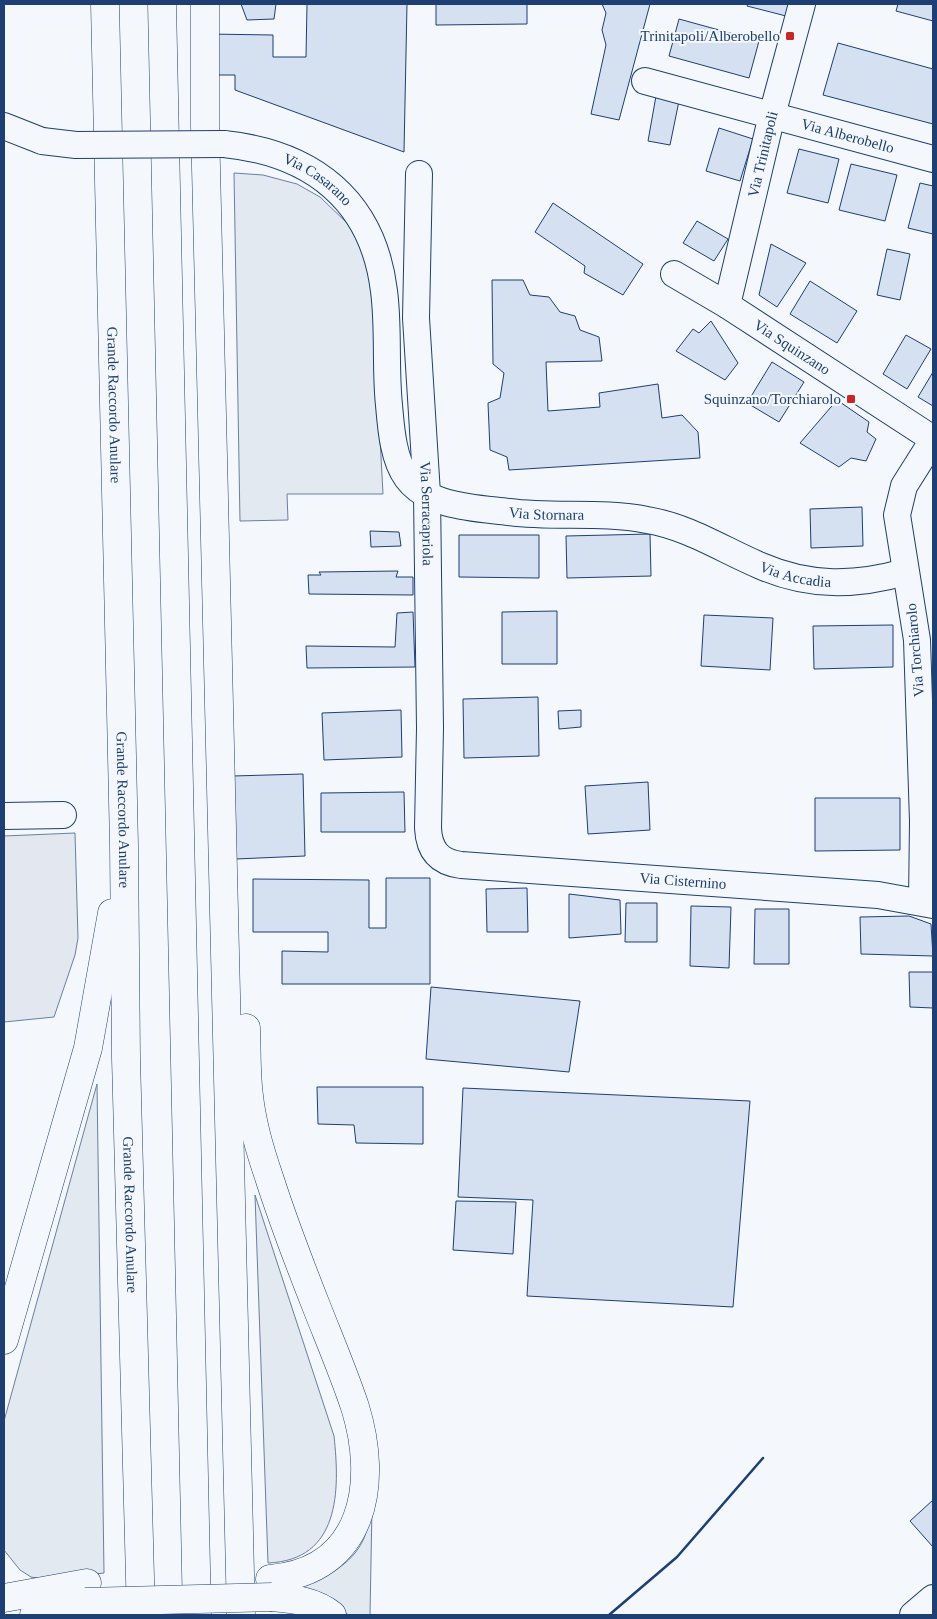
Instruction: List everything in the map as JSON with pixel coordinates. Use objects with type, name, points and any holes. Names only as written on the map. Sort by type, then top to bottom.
[{"type":"highway","name":"Grande Raccordo Anulare","points":[[105,4],[124,845],[126,1058],[141,1615]]},
{"type":"highway","points":[[162,4],[197,1615]]},
{"type":"highway","points":[[205,4],[205,126],[242,1615]]},
{"type":"highway","points":[[4,1340],[88,1048],[124,845]]},
{"type":"highway","points":[[4,1598],[86,1592],[271,1588],[304,1574],[327,1561],[341,1548],[355,1525],[361,1506],[365,1463],[355,1408],[281,1213],[260,1148],[249,1097],[245,996],[224,902]]},
{"type":"highway","points":[[271,1588],[325,1610],[332,1615]]},
{"type":"highway","points":[[34,1615],[86,1592]]},
{"type":"street","name":"Via Trinitapoli","points":[[728,305],[772,115],[802,4]]},
{"type":"street","name":"Via Alberobello","points":[[645,81],[933,159]]},
{"type":"street","name":"Via Casarano","points":[[4,126],[42,141],[76,145],[224,144],[264,151],[307,167],[345,196],[363,223],[377,258],[382,279],[390,421],[398,456],[417,486]]},
{"type":"street","name":"Via Serracapriola","points":[[419,174],[416,318],[417,486],[430,728],[428,828],[429,839],[435,854]]},
{"type":"street","name":"Via Squinzano","points":[[674,274],[728,305],[933,439]]},
{"type":"street","name":"Via Torchiarolo","points":[[928,904],[918,647],[897,515],[900,496],[907,481],[933,439]]},
{"type":"street","name":"Via Stornara","points":[[417,486],[464,506],[529,515],[647,520],[692,532]]},
{"type":"street","name":"Via Accadia","points":[[692,532],[759,566],[797,578],[839,583],[877,579],[906,572]]},
{"type":"street","points":[[4,816],[63,815]]},
{"type":"street","name":"Via Cisternino","points":[[435,854],[448,862],[461,864],[878,895],[928,904]]},
{"type":"street","points":[[913,1615],[933,1598]]},
{"type":"shaded area","points":[[234,173],[263,175],[297,184],[320,197],[347,223],[365,253],[372,288],[383,494],[287,494],[288,520],[240,521]]},
{"type":"shaded area","points":[[75,833],[78,938],[75,955],[54,1017],[4,1022],[4,836]]},
{"type":"shaded area","points":[[97,1084],[104,1573],[44,1579],[31,1577],[20,1570],[4,1550],[4,1421]]},
{"type":"shaded area","points":[[255,1195],[334,1436],[336,1457],[335,1500],[330,1519],[322,1536],[310,1550],[292,1559],[268,1563]]},
{"type":"shaded area","points":[[372,1508],[370,1615],[348,1615],[338,1604],[294,1588],[325,1576],[344,1564],[352,1556],[364,1538]]},
{"type":"building","points":[[241,4],[276,4],[274,19],[247,20]]},
{"type":"building","points":[[307,4],[407,4],[404,152],[235,90],[235,75],[207,75],[207,34],[273,35],[273,57],[306,57]]},
{"type":"building","points":[[436,4],[527,4],[527,24],[436,25]]},
{"type":"building","points":[[602,4],[650,4],[619,120],[591,114],[606,45],[602,30],[606,13]]},
{"type":"building","points":[[748,4],[789,4],[786,16],[747,6]]},
{"type":"building","points":[[898,4],[933,4],[933,21],[896,11]]},
{"type":"building","points":[[679,19],[759,41],[749,78],[669,56]]},
{"type":"building","points":[[838,43],[933,69],[933,124],[823,95]]},
{"type":"building","points":[[656,96],[679,101],[670,145],[648,141]]},
{"type":"building","points":[[719,128],[753,139],[740,181],[706,171]]},
{"type":"building","points":[[799,149],[839,159],[828,203],[787,193]]},
{"type":"building","points":[[851,164],[897,175],[885,221],[839,210]]},
{"type":"building","points":[[920,183],[933,186],[933,234],[908,228]]},
{"type":"building","points":[[553,203],[643,264],[623,295],[584,273],[585,266],[535,232]]},
{"type":"building","points":[[697,221],[728,239],[714,261],[683,243]]},
{"type":"building","points":[[771,244],[806,263],[777,307],[759,295]]},
{"type":"building","points":[[887,249],[910,254],[900,300],[877,295]]},
{"type":"building","points":[[492,280],[523,280],[530,295],[549,297],[560,312],[575,316],[580,330],[599,337],[602,361],[546,362],[548,411],[600,407],[599,393],[658,384],[662,418],[682,415],[698,432],[700,458],[509,470],[507,457],[490,450],[488,403],[500,398],[504,373],[493,364]]},
{"type":"building","points":[[810,281],[857,311],[837,343],[790,314]]},
{"type":"building","points":[[711,321],[738,363],[725,380],[676,351],[693,329],[699,333]]},
{"type":"building","points":[[906,335],[931,349],[907,389],[883,374]]},
{"type":"building","points":[[772,362],[804,382],[779,422],[747,403]]},
{"type":"building","points":[[933,372],[933,406],[918,397]]},
{"type":"building","points":[[837,400],[869,422],[867,432],[876,439],[866,461],[851,458],[839,467],[800,443]]},
{"type":"building","points":[[862,507],[863,546],[811,548],[810,509]]},
{"type":"building","points":[[370,531],[399,532],[401,546],[371,547]]},
{"type":"building","points":[[650,534],[651,576],[567,578],[566,536]]},
{"type":"building","points":[[459,535],[539,535],[539,578],[459,577]]},
{"type":"building","points":[[398,571],[396,577],[413,577],[413,595],[309,594],[308,575],[321,575],[319,572]]},
{"type":"building","points":[[557,611],[557,664],[502,664],[502,612]]},
{"type":"building","points":[[413,612],[415,667],[307,668],[306,646],[395,647],[397,613]]},
{"type":"building","points":[[704,615],[773,618],[770,670],[701,666]]},
{"type":"building","points":[[893,625],[893,667],[814,669],[813,626]]},
{"type":"building","points":[[538,697],[539,756],[464,758],[463,699]]},
{"type":"building","points":[[401,710],[402,757],[324,760],[322,713]]},
{"type":"building","points":[[581,710],[581,727],[559,729],[558,711]]},
{"type":"building","points":[[303,774],[305,856],[236,859],[233,776]]},
{"type":"building","points":[[648,782],[650,830],[588,834],[585,786]]},
{"type":"building","points":[[404,792],[405,832],[321,832],[321,793]]},
{"type":"building","points":[[815,798],[900,798],[900,850],[815,851]]},
{"type":"building","points":[[386,878],[430,878],[430,984],[282,984],[282,951],[328,952],[328,932],[253,932],[253,879],[369,880],[369,928],[386,928]]},
{"type":"building","points":[[527,888],[528,932],[487,932],[486,889]]},
{"type":"building","points":[[569,894],[620,900],[621,934],[569,938]]},
{"type":"building","points":[[626,903],[657,903],[657,942],[625,942]]},
{"type":"building","points":[[691,906],[731,907],[729,968],[690,966]]},
{"type":"building","points":[[755,909],[789,909],[789,964],[754,964]]},
{"type":"building","points":[[909,916],[931,924],[933,956],[861,954],[860,917]]},
{"type":"building","points":[[909,972],[933,972],[933,1008],[910,1007]]},
{"type":"building","points":[[431,987],[580,1001],[569,1072],[426,1059]]},
{"type":"building","points":[[317,1087],[423,1087],[423,1144],[356,1143],[354,1125],[318,1124]]},
{"type":"building","points":[[463,1088],[750,1101],[733,1307],[527,1296],[533,1200],[458,1197]]},
{"type":"building","points":[[456,1201],[516,1202],[513,1254],[453,1250]]},
{"type":"building","points":[[933,1500],[933,1547],[910,1521]]},
{"type":"wall","points":[[609,1615],[677,1557],[763,1458]]},
{"type":"place","name":"Trinitapoli/Alberobello","points":[[790,36]]},
{"type":"place","name":"Squinzano/Torchiarolo","points":[[851,399]]}]
